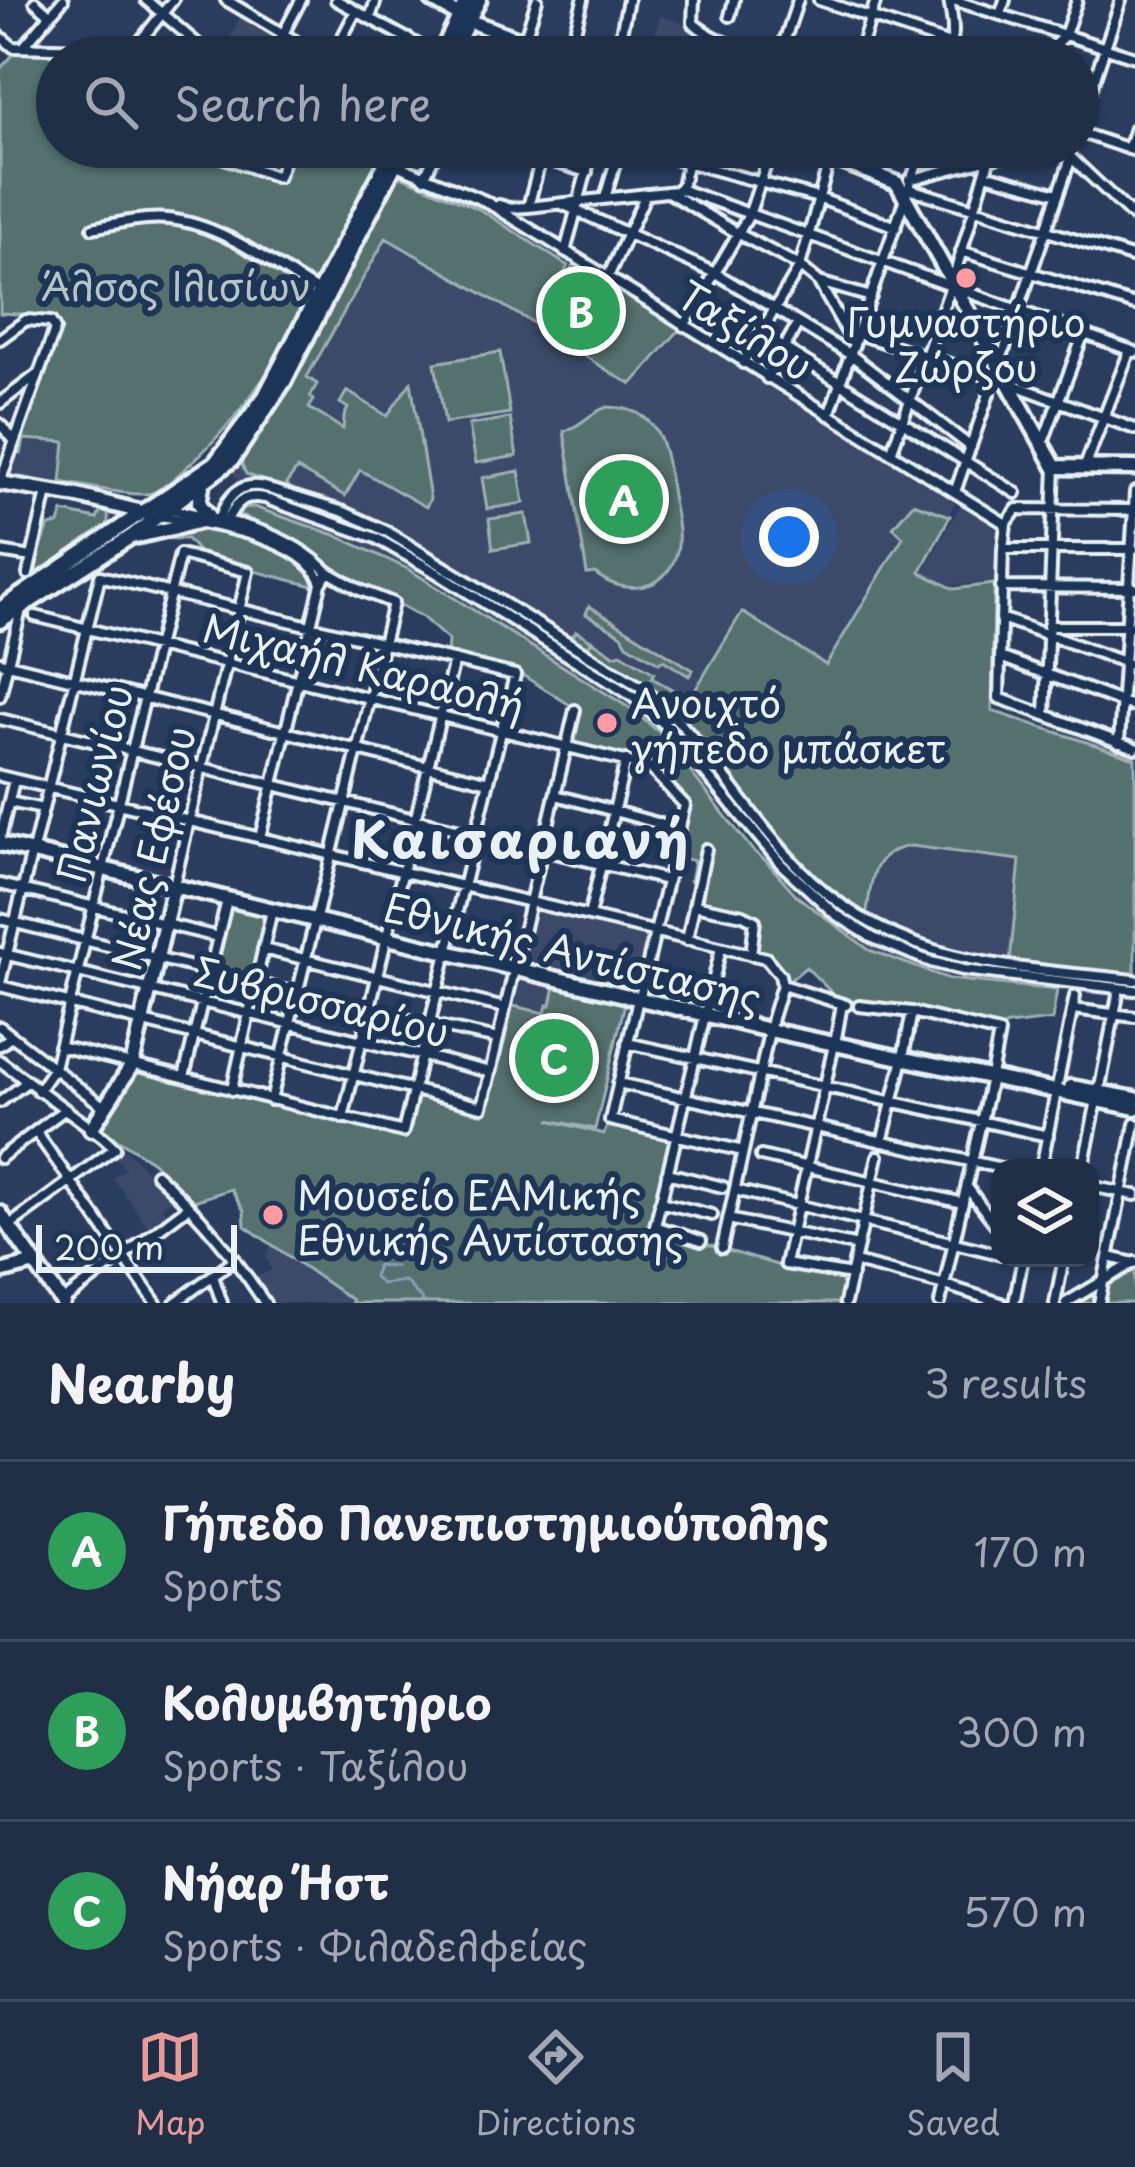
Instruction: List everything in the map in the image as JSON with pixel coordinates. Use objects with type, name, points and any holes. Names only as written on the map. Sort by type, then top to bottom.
[{"type":"main road","points":[[433,0],[511,36]]},
{"type":"main road","points":[[458,36],[467,0]]},
{"type":"main road","points":[[452,36],[478,0]]},
{"type":"main road","points":[[0,621],[126,539],[233,442],[265,396],[388,168]]},
{"type":"main road","points":[[0,609],[202,484],[232,460],[274,401],[389,168]]},
{"type":"main road","points":[[866,168],[906,187],[953,283],[1055,467],[1135,469]]},
{"type":"main road","points":[[0,482],[156,511]]},
{"type":"main road","points":[[126,539],[213,519],[199,502],[202,484]]},
{"type":"main road","points":[[78,496],[156,511]]},
{"type":"main road","points":[[102,504],[114,515],[108,538]]},
{"type":"main road","name":"Εθνικής Αντίστασης","points":[[0,840],[770,1027],[1135,1103]]},
{"type":"main road","name":"Εθνικής Αντίστασης","points":[[175,882],[316,917]]},
{"type":"main road","name":"Νέας Εφέσου","points":[[91,1129],[132,1065],[175,882]]},
{"type":"main road","points":[[0,1213],[62,1302]]},
{"type":"main road","points":[[0,1273],[34,1263]]},
{"type":"street","points":[[25,46],[63,0]]},
{"type":"street","points":[[146,0],[188,36]]},
{"type":"street","points":[[144,36],[172,0]]},
{"type":"street","points":[[226,0],[243,4],[286,36]]},
{"type":"street","points":[[283,34],[301,0]]},
{"type":"street","points":[[336,0],[404,36]]},
{"type":"street","points":[[370,18],[376,0]]},
{"type":"street","points":[[526,36],[537,0]]},
{"type":"street","points":[[573,36],[583,0]]},
{"type":"street","points":[[620,36],[628,0]]},
{"type":"street","points":[[694,0],[693,23],[712,36]]},
{"type":"street","points":[[730,16],[734,0]]},
{"type":"street","points":[[785,36],[798,0]]},
{"type":"street","points":[[819,0],[927,36]]},
{"type":"street","points":[[865,36],[876,0]]},
{"type":"street","points":[[954,36],[951,0],[1068,36]]},
{"type":"street","points":[[1000,15],[1005,0]]},
{"type":"street","points":[[1065,35],[1077,0]]},
{"type":"street","points":[[1099,68],[1121,0]]},
{"type":"street","points":[[34,2],[50,15]]},
{"type":"street","points":[[343,36],[356,11]]},
{"type":"street","points":[[0,36],[13,47],[36,46]]},
{"type":"street","points":[[1099,46],[1135,58]]},
{"type":"street","points":[[1099,138],[1132,150],[1135,128]]},
{"type":"street","points":[[252,168],[278,177],[281,168]]},
{"type":"street","name":"Ταξίλου","points":[[402,168],[485,201],[1006,524]]},
{"type":"street","points":[[424,178],[429,168]]},
{"type":"street","points":[[528,207],[538,168]]},
{"type":"street","points":[[574,168],[587,172]]},
{"type":"street","points":[[565,252],[588,168]]},
{"type":"street","points":[[605,198],[614,168]]},
{"type":"street","points":[[681,188],[686,168]]},
{"type":"street","points":[[708,168],[818,198],[896,227]]},
{"type":"street","points":[[684,326],[749,215],[765,168]]},
{"type":"street","points":[[743,363],[800,266],[827,168]]},
{"type":"street","points":[[830,415],[914,168]]},
{"type":"street","points":[[906,187],[962,168]]},
{"type":"street","points":[[891,453],[953,283],[987,168]]},
{"type":"street","points":[[955,492],[1002,375],[1068,168]]},
{"type":"street","points":[[1082,168],[1135,218]]},
{"type":"street","points":[[985,174],[1059,194]]},
{"type":"street","points":[[906,187],[1135,258]]},
{"type":"street","points":[[578,206],[681,188],[1132,351],[1084,468]]},
{"type":"street","points":[[668,192],[800,266],[818,281],[871,297]]},
{"type":"street","points":[[607,279],[646,194]]},
{"type":"street","points":[[485,201],[509,208],[578,206],[627,234],[715,273],[852,350],[971,446]]},
{"type":"street","points":[[93,228],[143,219],[195,225],[319,292]]},
{"type":"street","points":[[961,250],[1135,305]]},
{"type":"street","points":[[818,281],[852,350]]},
{"type":"street","points":[[0,339],[26,320],[51,322],[55,329],[0,482]]},
{"type":"street","points":[[767,378],[798,323]]},
{"type":"street","points":[[1043,443],[1084,333]]},
{"type":"street","points":[[760,334],[1016,493]]},
{"type":"street","points":[[858,334],[1002,375],[1135,429]]},
{"type":"street","points":[[0,403],[38,374]]},
{"type":"street","points":[[0,424],[15,442]]},
{"type":"street","points":[[1045,715],[1055,467]]},
{"type":"street","points":[[28,574],[48,491]]},
{"type":"street","points":[[1119,742],[1131,626],[1135,492]]},
{"type":"street","points":[[213,519],[243,498],[268,494],[344,512],[386,531],[639,686],[671,714],[796,865],[839,904],[876,928],[964,959],[1135,980]]},
{"type":"street","points":[[268,494],[376,538],[632,695],[664,724],[782,865],[835,914],[873,938],[963,970],[1135,989]]},
{"type":"street","points":[[1135,510],[1017,509],[1006,524],[999,698],[1135,748]]},
{"type":"street","points":[[156,511],[213,519],[277,536],[328,572],[392,603],[272,1100]]},
{"type":"street","points":[[213,519],[302,558],[314,568],[321,584]]},
{"type":"street","points":[[1003,549],[1134,549]]},
{"type":"street","points":[[0,552],[32,557]]},
{"type":"street","name":"Πανιωνίου","points":[[38,1091],[54,1068],[180,554],[248,572]]},
{"type":"street","name":"Νέας Εφέσου","points":[[175,882],[248,572]]},
{"type":"street","points":[[260,838],[321,584],[328,572]]},
{"type":"street","points":[[59,1046],[404,1132],[414,1090],[422,1056],[439,992],[515,675],[100,576],[0,985],[70,1004],[353,1075],[414,1090],[482,1107],[574,710]]},
{"type":"street","points":[[1001,587],[1133,588]]},
{"type":"street","points":[[0,696],[4,663],[22,607]]},
{"type":"street","name":"Μιχαήλ Καραολή","points":[[35,616],[626,760]]},
{"type":"street","points":[[1001,618],[1048,630],[1135,667]]},
{"type":"street","points":[[1048,630],[1131,626]]},
{"type":"street","points":[[1000,657],[1135,707]]},
{"type":"street","points":[[343,1118],[454,660]]},
{"type":"street","points":[[4,663],[489,782]]},
{"type":"street","points":[[0,719],[667,880]]},
{"type":"street","points":[[589,917],[626,760],[649,767],[685,805],[610,1120],[742,1151]]},
{"type":"street","points":[[0,776],[766,958],[782,985],[722,1248]]},
{"type":"street","points":[[0,840],[14,780]]},
{"type":"street","points":[[556,795],[680,829]]},
{"type":"street","points":[[9,802],[44,809]]},
{"type":"street","points":[[687,940],[706,849]]},
{"type":"street","points":[[0,884],[218,937]]},
{"type":"street","points":[[184,1078],[227,898]]},
{"type":"street","points":[[694,905],[755,921],[751,955]]},
{"type":"street","points":[[232,1090],[272,909]]},
{"type":"street","points":[[0,920],[498,1040]]},
{"type":"street","points":[[701,1241],[655,1226],[721,948]]},
{"type":"street","points":[[263,949],[505,1008]]},
{"type":"street","name":"Συβρισσαρίου","points":[[4,954],[490,1072]]},
{"type":"street","points":[[782,985],[844,1004],[785,1264],[852,1275]]},
{"type":"street","points":[[1085,1159],[1118,995]]},
{"type":"street","points":[[1043,1159],[1076,996]]},
{"type":"street","points":[[859,1006],[912,1012],[999,1033],[940,1303]]},
{"type":"street","points":[[1073,1009],[1135,1018]]},
{"type":"street","points":[[882,1142],[912,1012]]},
{"type":"street","points":[[0,1027],[106,1108]]},
{"type":"street","points":[[0,1045],[12,1036]]},
{"type":"street","points":[[627,1043],[1048,1136]]},
{"type":"street","points":[[0,1061],[115,1148],[9,1226]]},
{"type":"street","points":[[0,1102],[27,1082]]},
{"type":"street","points":[[619,1082],[991,1166]]},
{"type":"street","points":[[0,1158],[64,1110]]},
{"type":"street","points":[[1099,1303],[1135,1124]]},
{"type":"street","points":[[36,1132],[156,1303]]},
{"type":"street","points":[[761,1156],[963,1203]]},
{"type":"street","points":[[849,1302],[878,1156]]},
{"type":"street","points":[[667,1173],[723,1187]]},
{"type":"street","points":[[156,1174],[235,1259],[265,1303]]},
{"type":"street","points":[[966,1186],[991,1219]]},
{"type":"street","points":[[1099,1188],[1135,1195]]},
{"type":"street","points":[[735,1190],[991,1252]]},
{"type":"street","points":[[660,1202],[712,1215]]},
{"type":"street","points":[[62,1302],[188,1207]]},
{"type":"street","points":[[728,1219],[858,1246]]},
{"type":"street","points":[[1108,1257],[1134,1262]]},
{"type":"street","points":[[175,1303],[235,1259]]},
{"type":"street","points":[[855,1262],[1001,1303]]},
{"type":"street","points":[[1066,1303],[1134,1262]]},
{"type":"street","points":[[1014,1303],[1020,1267]]},
{"type":"street","points":[[1055,1303],[1062,1267]]},
{"type":"street","points":[[213,1276],[223,1303]]},
{"type":"shaded area","points":[[660,16],[704,36],[652,36]]},
{"type":"shaded area","points":[[240,17],[275,36],[231,36]]},
{"type":"shaded area","points":[[393,174],[482,205],[573,261],[535,327],[632,386],[683,330],[955,503],[921,570],[961,504],[997,525],[995,583],[951,585],[991,606],[994,709],[1135,754],[1135,999],[946,980],[868,950],[798,898],[660,732],[631,708],[408,568],[336,534],[254,507],[259,490],[244,489],[230,468],[286,390]]},
{"type":"shaded area","points":[[582,284],[604,297],[579,339],[557,326]]},
{"type":"shaded area","points":[[24,440],[64,444],[60,482],[8,476],[12,459],[22,455]]},
{"type":"shaded area","points":[[532,909],[649,936],[637,986],[521,958]]},
{"type":"shaded area","points":[[516,977],[555,986],[545,1013],[509,1005]]},
{"type":"shaded area","points":[[125,1149],[173,1198],[162,1208],[168,1217],[150,1230],[113,1178],[125,1169],[115,1156]]},
{"type":"shaded area","points":[[272,1244],[352,1303],[273,1303],[256,1278],[272,1269],[265,1256]]},
{"type":"green space","name":"Άλσος Ιλισίων","points":[[18,49],[36,49],[36,168],[245,168],[281,181],[286,168],[380,168],[303,315],[251,396],[189,465],[152,493],[122,493],[61,482],[65,442],[24,439],[18,453],[40,371],[61,328],[55,316],[0,313],[0,69]]},
{"type":"green space","points":[[396,174],[479,209],[568,266],[535,324],[386,238],[307,377],[317,384],[309,408],[343,429],[348,408],[340,403],[347,391],[387,416],[411,382],[430,499],[426,507],[360,470],[345,496],[297,469],[286,484],[295,492],[246,474],[241,462],[246,448],[290,386]]},
{"type":"green space","points":[[575,263],[681,328],[632,384],[537,326]]},
{"type":"green space","points":[[500,352],[510,413],[445,423],[435,363]]},
{"type":"green space","points":[[607,407],[626,409],[651,423],[667,463],[677,551],[664,575],[643,586],[618,585],[595,573],[587,574],[564,431]]},
{"type":"green space","points":[[510,418],[517,456],[476,463],[469,425]]},
{"type":"green space","points":[[519,471],[524,503],[487,509],[482,478]]},
{"type":"green space","points":[[913,503],[950,516],[920,572],[954,589],[994,584],[992,711],[1135,758],[1135,975],[1010,962],[1020,860],[911,846],[897,849],[875,870],[866,916],[796,855],[679,717],[742,612],[826,665],[903,537],[893,527]]},
{"type":"green space","points":[[254,507],[335,535],[408,569],[631,709],[659,732],[753,851],[798,897],[869,950],[949,979],[1057,990],[1052,1020],[996,1030],[838,999],[806,967],[789,981],[767,957],[753,953],[757,921],[697,904],[701,884],[690,881],[694,861],[675,856],[689,805],[650,765],[571,744],[578,710],[511,668],[447,654],[448,640],[422,617],[337,570],[299,542],[238,517],[243,508]]},
{"type":"green space","points":[[101,510],[108,514],[108,523],[96,538],[37,572],[35,564],[49,526],[59,524],[63,512],[97,519]]},
{"type":"green space","points":[[526,514],[531,543],[493,549],[489,519]]},
{"type":"green space","points":[[191,527],[285,552],[308,567],[317,587],[204,558],[187,539],[140,538]]},
{"type":"green space","points":[[589,606],[693,670],[689,676],[627,644],[622,635],[586,614]]},
{"type":"green space","points":[[576,631],[591,640],[590,644],[593,641],[614,655],[621,653],[654,673],[652,678],[679,693],[672,704],[571,639]]},
{"type":"green space","points":[[229,904],[270,914],[254,978],[213,968]]},
{"type":"green space","points":[[555,986],[625,1003],[595,1129],[549,1120],[604,1134],[608,1123],[670,1137],[649,1228],[784,1267],[848,1278],[842,1303],[352,1303],[245,1226],[244,1211],[231,1189],[191,1202],[153,1162],[97,1126],[135,1071],[405,1135],[416,1088],[486,1104],[509,1005],[545,1013]]},
{"type":"green space","points":[[1135,1265],[1135,1303],[1071,1303]]},
{"type":"waterway","points":[[396,1266],[377,1265],[374,1277],[381,1284],[405,1281],[423,1301]]},
{"type":"place","name":"Γυμναστήριο Ζώρζου","points":[[966,278]]},
{"type":"place","name":"Κολυμβητήριο","points":[[581,311]]},
{"type":"place","name":"Γήπεδο Πανεπιστημιούπολης","points":[[624,499]]},
{"type":"place","name":"Ανοιχτό γήπεδο μπάσκετ","points":[[607,723]]},
{"type":"place","name":"Νήαρ Ήστ","points":[[554,1058]]},
{"type":"place","name":"Μουσείο ΕΑΜικής Εθνικής Αντίστασης","points":[[273,1215]]},
{"type":"district","name":"Καισαριανή","points":[[521,837]]}]
